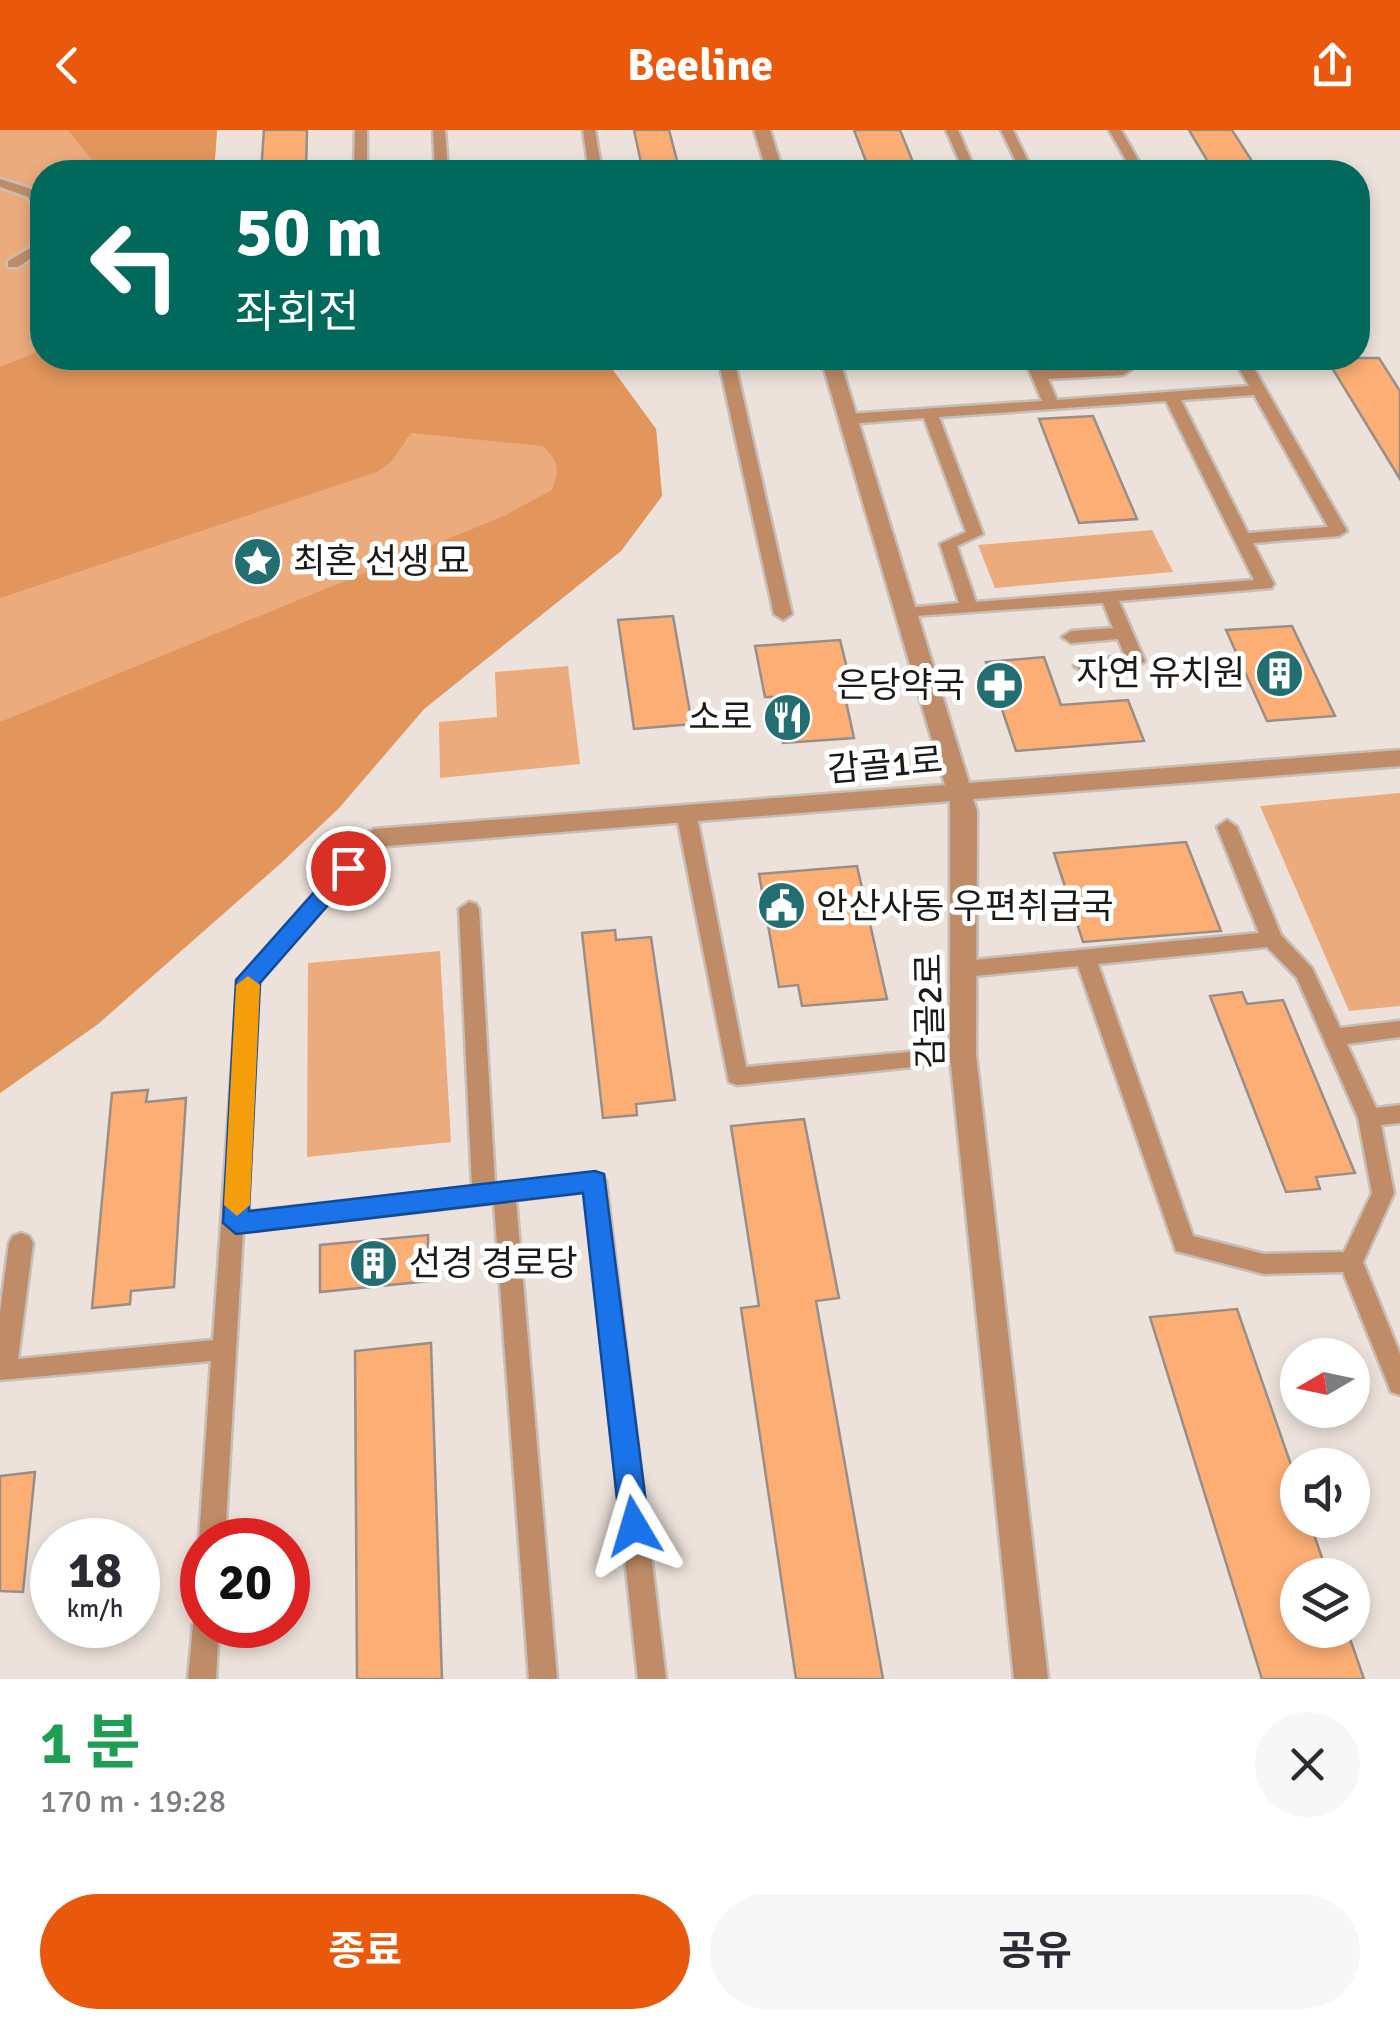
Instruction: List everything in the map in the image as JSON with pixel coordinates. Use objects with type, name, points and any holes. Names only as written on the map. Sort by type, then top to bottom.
[{"type":"street","points":[[762,130],[771,160]]},
{"type":"street","name":"감골2로","points":[[834,370],[965,811],[963,1055],[1031,1679]]},
{"type":"street","name":"감골1로","points":[[374,838],[687,817],[1400,758]]},
{"type":"lane","points":[[361,130],[362,160]]},
{"type":"lane","points":[[439,130],[441,160]]},
{"type":"lane","points":[[589,130],[594,160]]},
{"type":"lane","points":[[952,130],[965,160]]},
{"type":"lane","points":[[1007,130],[1021,160]]},
{"type":"lane","points":[[1116,130],[1132,160]]},
{"type":"lane","points":[[0,183],[30,193]]},
{"type":"lane","points":[[13,264],[30,253]]},
{"type":"lane","points":[[729,370],[783,614]]},
{"type":"lane","points":[[1037,370],[1050,404]]},
{"type":"lane","points":[[1039,375],[1123,370]]},
{"type":"lane","points":[[1242,539],[1339,531],[1248,370]]},
{"type":"lane","points":[[848,418],[1259,390]]},
{"type":"lane","points":[[906,612],[1265,584],[1171,396]]},
{"type":"lane","points":[[930,413],[975,534],[948,544],[970,608]]},
{"type":"lane","points":[[1083,666],[1136,661],[1109,597]]},
{"type":"lane","points":[[1072,637],[1124,633]]},
{"type":"lane","points":[[687,817],[737,1076],[963,1055]]},
{"type":"lane","points":[[1227,827],[1272,939],[1305,974],[1369,1118],[1383,1193],[1351,1262],[1400,1384]]},
{"type":"lane","points":[[214,1518],[236,1223],[248,980],[374,838]]},
{"type":"lane","points":[[469,909],[543,1679]]},
{"type":"lane","points":[[964,969],[1272,939]]},
{"type":"lane","points":[[1085,957],[1184,1244],[1264,1264],[1351,1262]]},
{"type":"lane","points":[[1335,1037],[1400,1030]]},
{"type":"lane","points":[[1369,1118],[1400,1114]]},
{"type":"lane","points":[[236,1223],[595,1182],[652,1679]]},
{"type":"lane","points":[[21,1242],[4,1371],[226,1348]]},
{"type":"lane","points":[[202,1679],[204,1648]]},
{"type":"shaded area","points":[[0,130],[217,130],[215,160],[30,160],[30,370],[613,370],[656,429],[662,496],[621,551],[424,709],[339,808],[281,863],[98,1024],[0,1093]]},
{"type":"shaded area","points":[[68,130],[217,130],[215,160],[92,160]]},
{"type":"shaded area","points":[[30,355],[30,370],[613,370],[656,429],[662,496],[621,551],[424,709],[339,808],[281,863],[98,1024],[0,1093],[0,722],[504,516],[552,490],[557,472],[543,446],[411,433],[392,461],[377,472],[0,598],[0,367]]},
{"type":"shaded area","points":[[1152,530],[1173,572],[995,588],[978,545]]},
{"type":"shaded area","points":[[568,666],[580,764],[440,778],[439,722],[497,717],[495,672]]},
{"type":"shaded area","points":[[1400,793],[1400,1006],[1349,1011],[1260,806]]},
{"type":"shaded area","points":[[440,951],[451,1142],[307,1157],[308,963]]},
{"type":"building","points":[[264,130],[307,130],[306,160],[262,160]]},
{"type":"building","points":[[634,130],[669,130],[677,160],[640,160]]},
{"type":"building","points":[[854,130],[900,130],[912,160],[865,160]]},
{"type":"building","points":[[1189,130],[1232,130],[1251,160],[1207,160]]},
{"type":"building","points":[[1370,358],[1379,358],[1400,391],[1400,479],[1333,370],[1370,370]]},
{"type":"building","points":[[1093,416],[1137,519],[1079,523],[1039,419]]},
{"type":"building","points":[[673,616],[692,724],[634,729],[618,620]]},
{"type":"building","name":"자연 유치원","points":[[1292,626],[1335,716],[1267,721],[1226,630]]},
{"type":"building","points":[[840,640],[853,692],[844,692],[854,738],[783,743],[773,697],[765,697],[755,646]]},
{"type":"building","points":[[1044,657],[1061,705],[1128,700],[1144,741],[1016,751],[986,662]]},
{"type":"building","points":[[1186,842],[1221,931],[1083,942],[1054,853]]},
{"type":"building","points":[[857,866],[887,999],[802,1006],[798,985],[779,987],[759,874]]},
{"type":"building","points":[[615,930],[616,940],[651,937],[675,1100],[636,1104],[637,1115],[603,1118],[582,933]]},
{"type":"building","points":[[1242,992],[1247,1004],[1283,1000],[1355,1173],[1316,1177],[1320,1189],[1286,1192],[1210,996]]},
{"type":"building","points":[[148,1090],[146,1102],[186,1098],[174,1287],[131,1291],[130,1304],[92,1308],[112,1093]]},
{"type":"building","points":[[804,1119],[839,1298],[816,1301],[883,1679],[796,1679],[741,1308],[759,1306],[731,1126]]},
{"type":"building","name":"선경 경로당","points":[[428,1235],[429,1281],[320,1292],[320,1245]]},
{"type":"building","points":[[1237,1309],[1285,1448],[1280,1448],[1280,1538],[1315,1538],[1322,1558],[1280,1558],[1280,1648],[1353,1648],[1364,1679],[1262,1679],[1150,1317]]},
{"type":"building","points":[[431,1343],[442,1679],[357,1679],[355,1351]]},
{"type":"building","points":[[35,1472],[23,1592],[0,1591],[0,1476]]},
{"type":"slow traffic","points":[[237,1205],[248,985]]},
{"type":"place","name":"최혼 선생 묘","points":[[258,561]]},
{"type":"place","name":"자연 유치원","points":[[1280,673]]},
{"type":"place","name":"은당약국","points":[[1000,685]]},
{"type":"place","name":"소로","points":[[788,717]]},
{"type":"place","name":"안산사동 우편취급국","points":[[781,906]]},
{"type":"place","name":"선경 경로당","points":[[374,1263]]},
{"type":"route","points":[[348,868],[248,980],[236,1223],[595,1182],[634,1526]]}]
